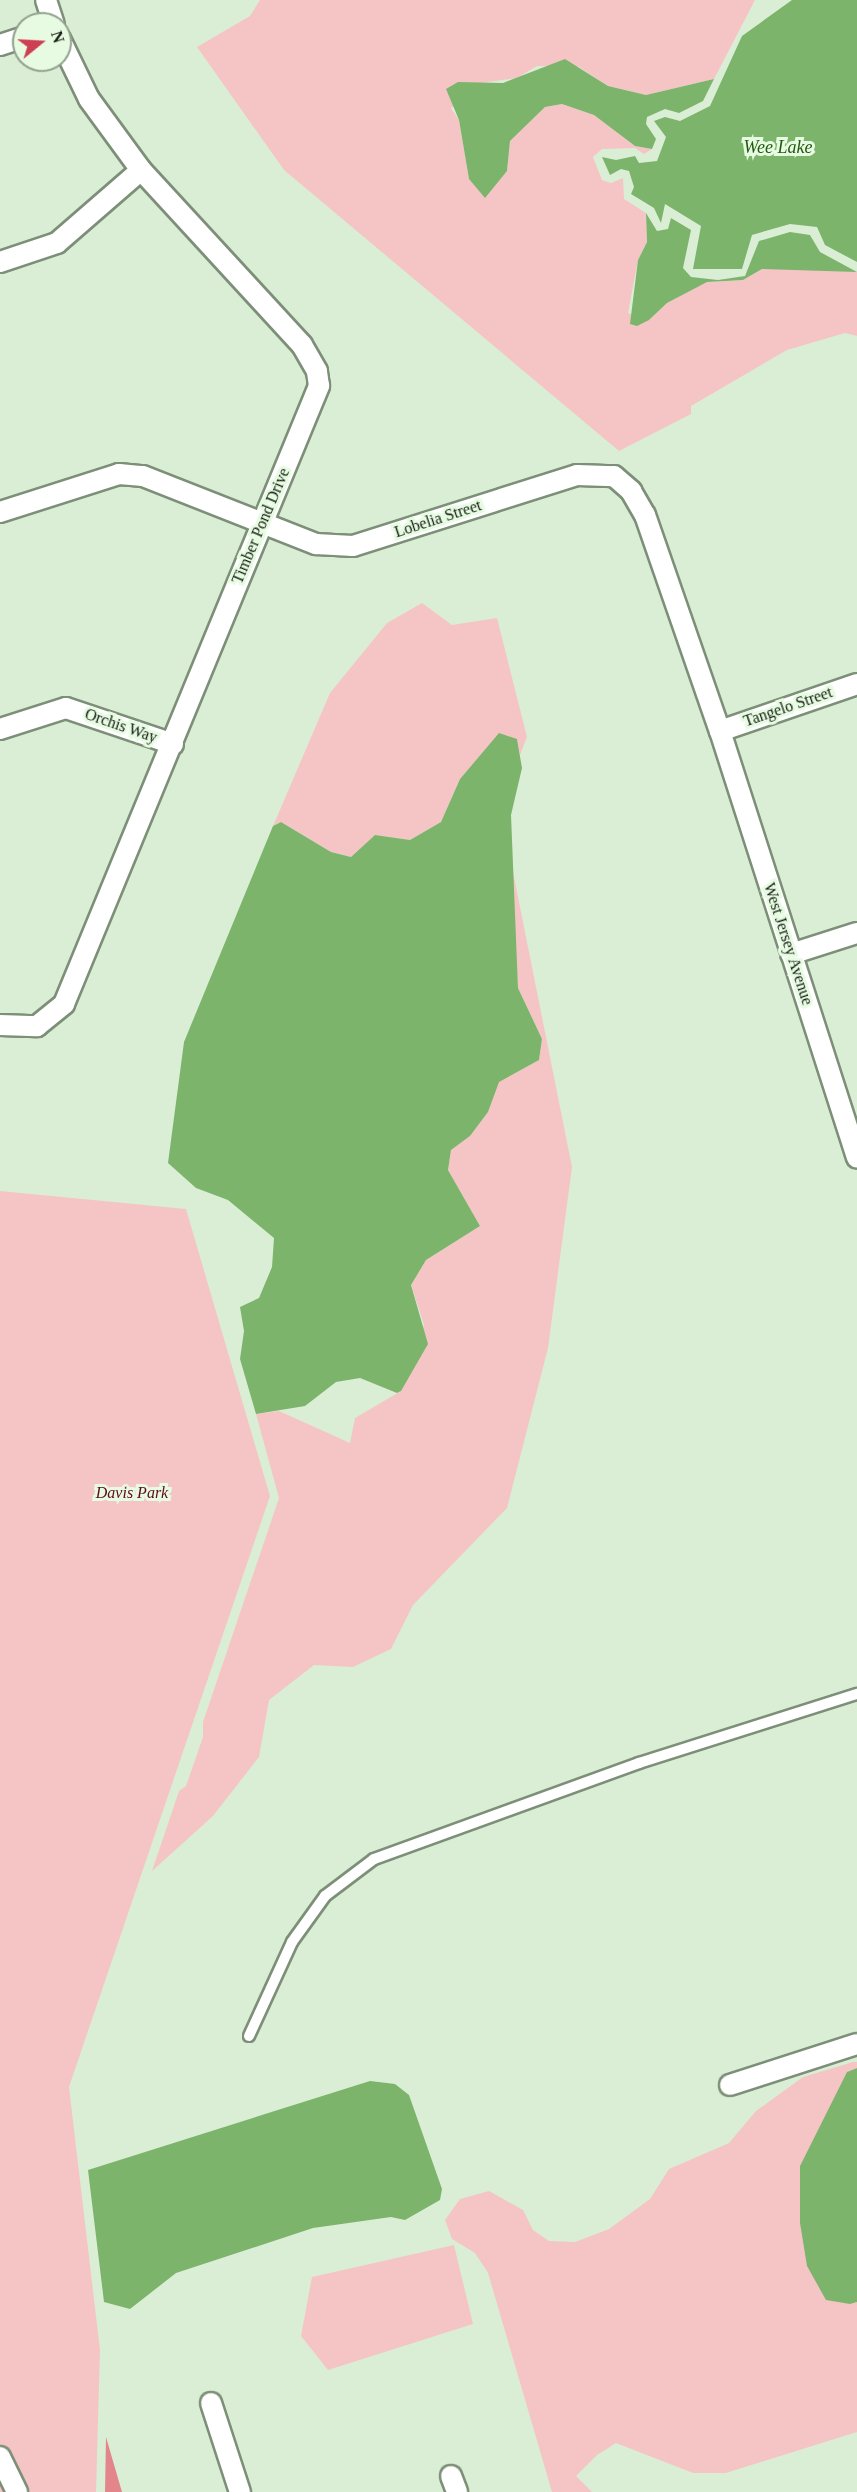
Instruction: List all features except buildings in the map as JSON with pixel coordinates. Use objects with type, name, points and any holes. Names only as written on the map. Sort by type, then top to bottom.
[{"type":"street","name":"Timber Pond Drive","points":[[0,1025],[37,1026],[64,1004],[172,744],[260,522],[315,401],[317,371],[302,345],[141,170],[89,99],[72,64]]},
{"type":"street","points":[[0,262],[57,243],[141,170]]},
{"type":"street","name":"Lobelia Street","points":[[0,512],[119,474],[143,476],[316,543],[353,546],[577,475],[614,476],[631,491],[645,515],[720,730]]},
{"type":"street","name":"Tangelo Street","points":[[720,730],[857,684]]},
{"type":"street","name":"Orchis Way","points":[[0,729],[66,708],[172,744]]},
{"type":"street","name":"West Jersey Avenue","points":[[720,730],[857,1158]]},
{"type":"street","points":[[791,954],[857,933]]},
{"type":"street","points":[[730,2085],[857,2044]]},
{"type":"street","points":[[211,2403],[240,2492]]},
{"type":"street","points":[[0,2457],[17,2492]]},
{"type":"lane","points":[[249,2036],[292,1942],[325,1896],[374,1859],[639,1763],[857,1694]]},
{"type":"green space","points":[[260,0],[755,0],[714,79],[646,95],[608,86],[579,67],[537,66],[517,78],[481,83],[451,108],[459,120],[469,179],[485,197],[507,171],[510,141],[545,107],[562,104],[594,115],[635,146],[652,149],[644,154],[635,148],[602,149],[593,157],[602,180],[611,183],[623,178],[624,199],[646,213],[647,242],[638,260],[628,313],[649,320],[667,303],[707,282],[743,280],[762,269],[831,268],[857,272],[857,336],[845,333],[787,350],[691,406],[691,414],[619,451],[284,170],[197,47],[250,16]]},
{"type":"green space","points":[[422,603],[452,625],[497,618],[527,737],[520,755],[517,739],[489,745],[460,779],[441,822],[410,840],[375,835],[351,857],[331,852],[281,822],[273,826],[330,693],[387,623]]},
{"type":"green space","points":[[511,862],[572,1167],[548,1348],[507,1508],[413,1605],[391,1649],[353,1667],[314,1665],[269,1700],[259,1757],[213,1816],[152,1871],[179,1791],[186,1786],[203,1737],[203,1722],[279,1498],[256,1414],[279,1411],[350,1443],[355,1418],[401,1391],[424,1325],[411,1285],[426,1260],[480,1226],[448,1170],[451,1150],[470,1136],[488,1112],[498,1082],[539,1060],[542,1039],[518,988]]},
{"type":"green space","name":"Davis Park","points":[[0,1191],[186,1209],[270,1496],[69,2087],[100,2350],[96,2492],[0,2492]]},
{"type":"green space","points":[[857,2062],[857,2068],[847,2072],[849,2304],[857,2302],[857,2432],[726,2473],[693,2473],[616,2443],[597,2455],[576,2476],[592,2492],[552,2492],[488,2273],[475,2253],[452,2239],[445,2220],[460,2199],[489,2191],[523,2210],[533,2230],[549,2241],[575,2242],[609,2229],[650,2199],[669,2169],[729,2143],[756,2111],[803,2077]]},
{"type":"green space","points":[[454,2245],[473,2324],[328,2370],[301,2336],[312,2277]]},
{"type":"shaded area","points":[[106,2437],[122,2492],[105,2492]]},
{"type":"water","name":"Wee Lake","points":[[792,0],[857,0],[857,262],[825,245],[817,227],[790,224],[752,235],[742,269],[693,269],[701,226],[665,204],[661,223],[654,208],[631,194],[634,187],[629,171],[621,169],[610,175],[602,157],[616,160],[635,156],[639,163],[657,161],[666,137],[654,121],[665,117],[680,121],[710,106],[742,36]]},
{"type":"water","points":[[565,59],[608,86],[646,95],[714,79],[703,101],[679,113],[665,109],[647,117],[646,124],[656,139],[652,149],[635,146],[594,115],[562,104],[545,107],[510,141],[507,171],[485,198],[469,179],[459,120],[446,89],[458,82],[503,83]]},
{"type":"water","points":[[646,213],[657,231],[668,229],[671,218],[691,230],[683,268],[691,277],[718,280],[745,276],[759,241],[790,232],[810,235],[820,252],[857,272],[762,269],[743,280],[707,282],[667,303],[649,320],[637,326],[630,324],[638,260],[647,242]]},
{"type":"water","points":[[499,733],[517,739],[522,768],[511,815],[518,988],[542,1039],[539,1060],[499,1082],[488,1112],[470,1136],[451,1150],[448,1170],[480,1226],[426,1260],[411,1285],[428,1344],[401,1391],[397,1393],[360,1378],[336,1382],[305,1406],[256,1414],[240,1359],[244,1331],[240,1307],[259,1298],[272,1267],[274,1238],[228,1200],[196,1188],[168,1163],[184,1042],[273,826],[281,822],[331,852],[351,857],[375,835],[410,840],[441,822],[460,779]]},
{"type":"water","points":[[857,2068],[857,2302],[850,2304],[826,2300],[807,2266],[800,2223],[800,2166],[847,2072]]},
{"type":"water","points":[[370,2081],[395,2084],[409,2095],[442,2189],[440,2200],[405,2220],[391,2217],[313,2228],[176,2273],[130,2309],[104,2302],[88,2170]]}]
